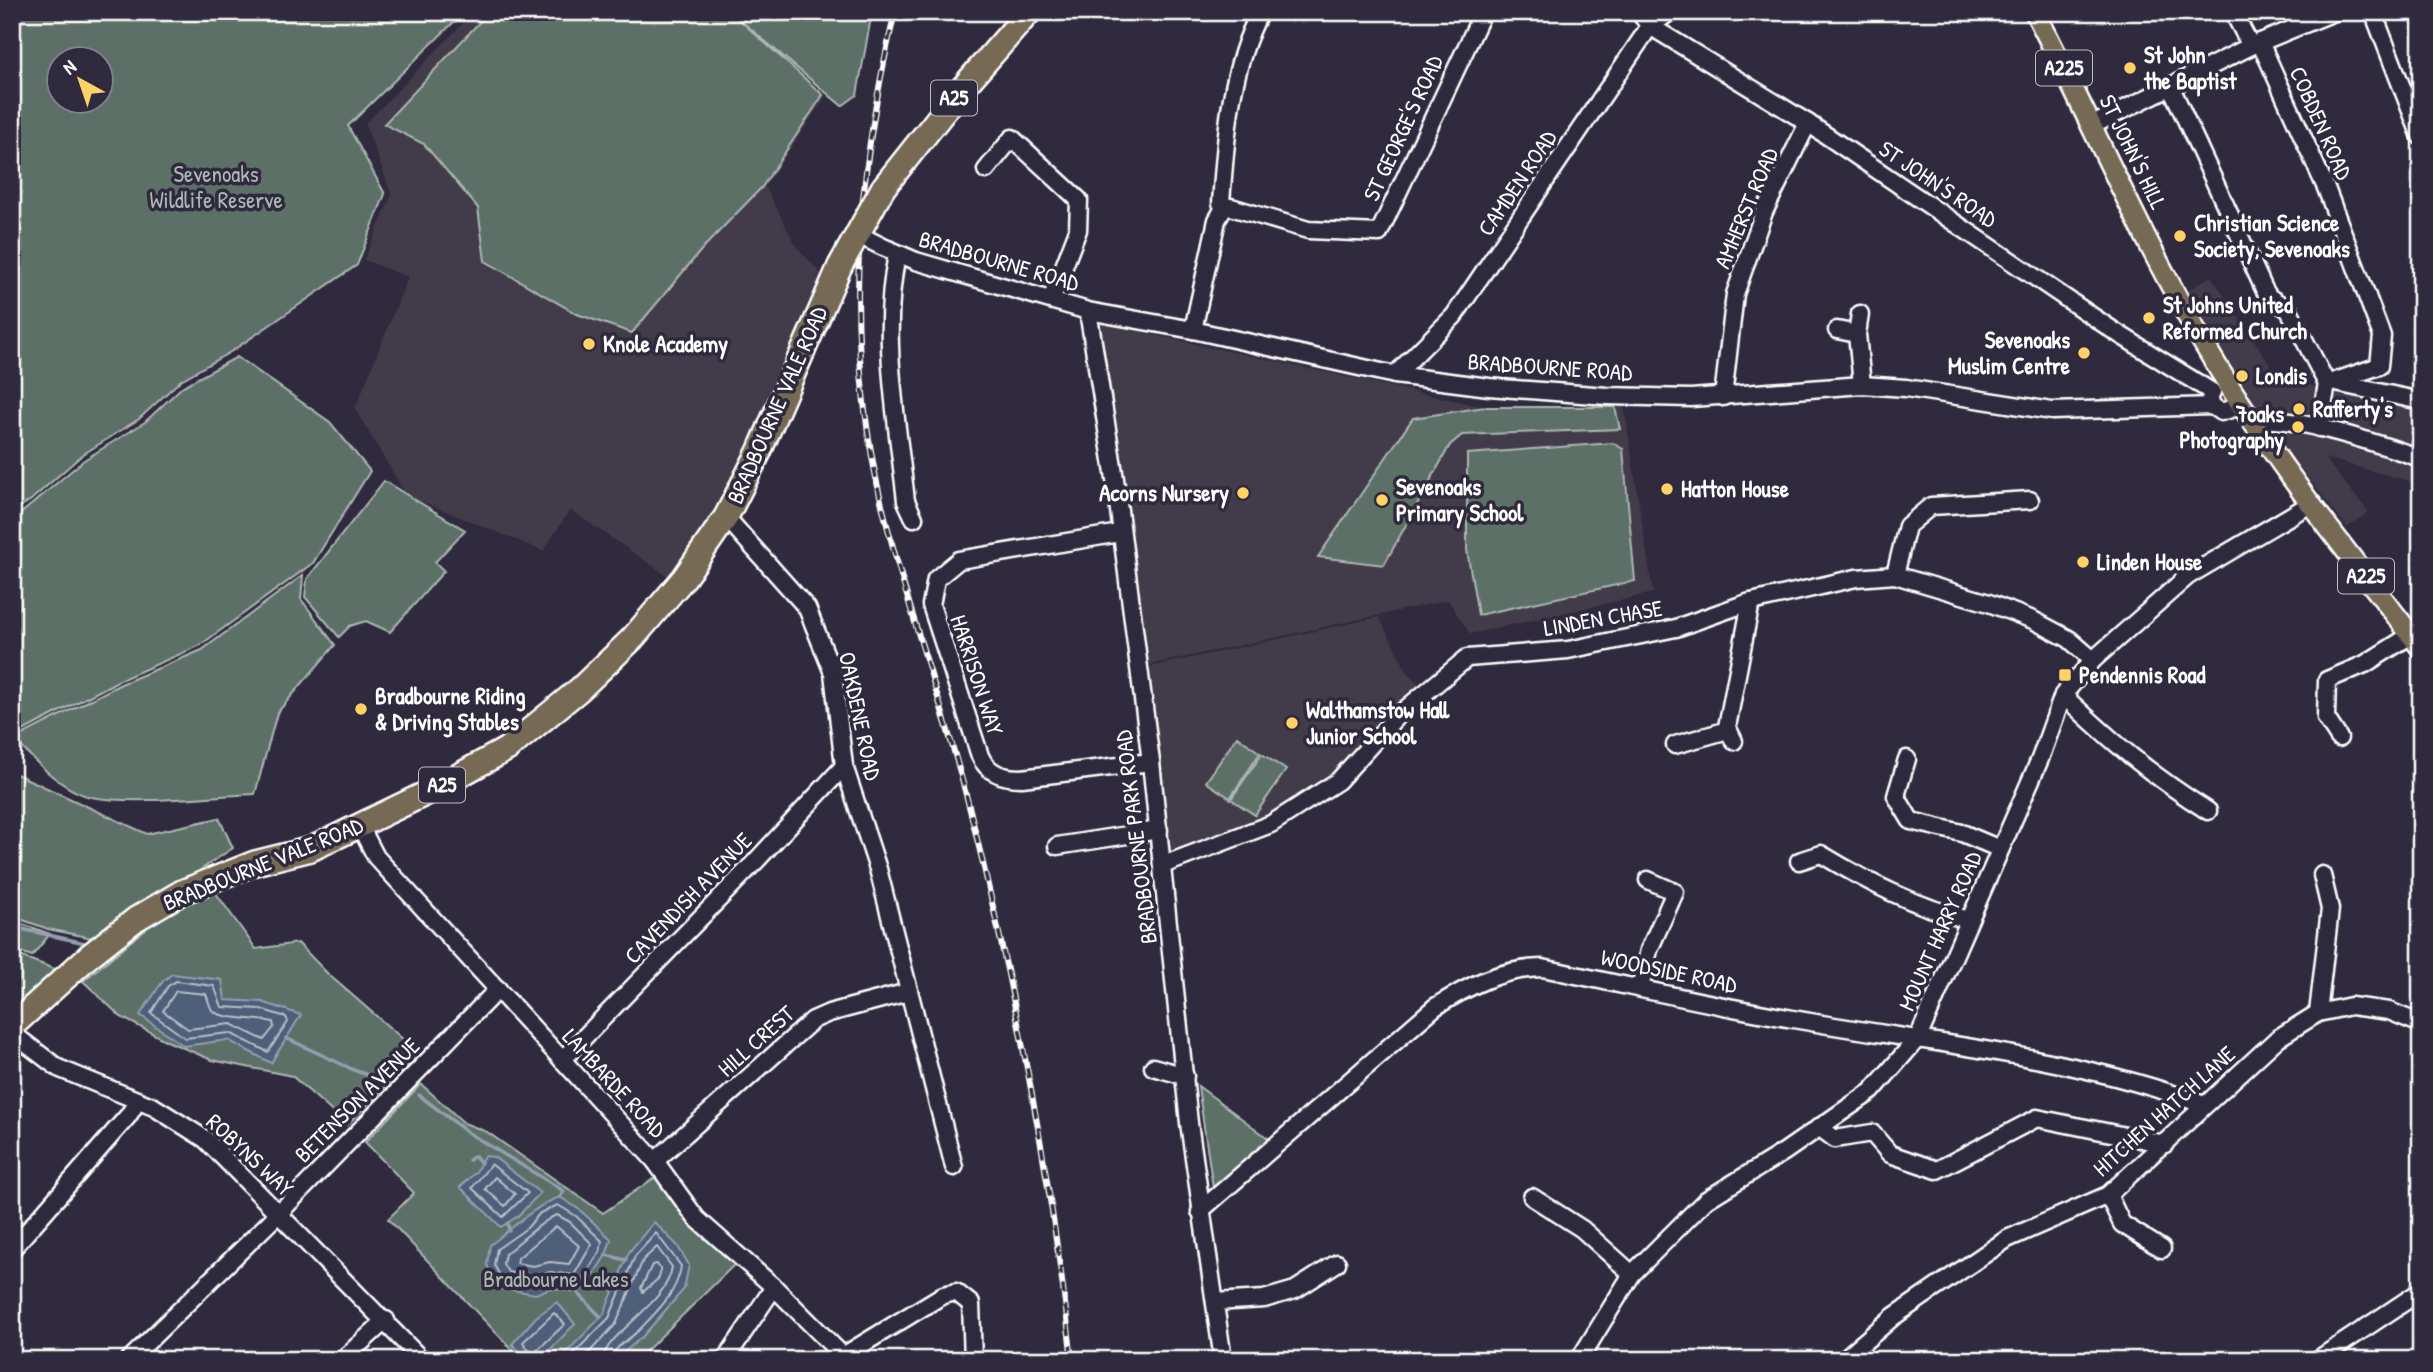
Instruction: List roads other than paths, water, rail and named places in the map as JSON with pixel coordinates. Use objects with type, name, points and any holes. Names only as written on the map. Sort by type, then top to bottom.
[{"type":"highway","name":"BRADBOURNE VALE ROAD","points":[[12,1026],[127,926],[182,892],[256,863],[311,849],[429,792],[507,749],[580,689],[632,639],[684,578],[726,517],[760,452],[840,266],[883,188],[960,91],[1029,12]]},
{"type":"main road","name":"ST JOHN'S HILL","points":[[2035,12],[2177,296],[2217,393],[2241,406],[2253,422]]},
{"type":"main road","name":"A225","points":[[2253,422],[2416,642]]},
{"type":"street","points":[[1193,330],[1217,220],[1224,208],[1221,203],[1229,111],[1238,67],[1260,12]]},
{"type":"street","name":"ST GEORGE'S ROAD","points":[[1224,208],[1231,207],[1308,230],[1379,233],[1483,12]]},
{"type":"street","name":"ST JOHN'S ROAD","points":[[1639,12],[1650,26],[1808,123],[2110,328],[2217,393]]},
{"type":"street","name":"CAMDEN ROAD","points":[[1395,374],[1454,316],[1650,26],[1670,12]]},
{"type":"street","points":[[2233,12],[2255,44]]},
{"type":"street","points":[[2093,125],[2255,44],[2334,12]]},
{"type":"street","points":[[2373,12],[2421,137]]},
{"type":"street","name":"COBDEN ROAD","points":[[2255,44],[2326,188],[2382,336],[2379,366],[2331,384]]},
{"type":"street","points":[[2170,85],[2264,289],[2269,297],[2289,310],[2331,384],[2319,428]]},
{"type":"street","name":"AMHERST ROAD","points":[[1723,397],[1735,294],[1764,212],[1808,123]]},
{"type":"street","points":[[986,170],[1012,138],[1079,200],[1078,230],[1051,300]]},
{"type":"street","name":"BRADBOURNE ROAD","points":[[857,234],[897,255],[1088,311],[1193,330],[1395,374],[1489,387],[1594,395],[1723,397],[1863,385],[1906,388],[2052,411],[2217,393],[2221,412],[2241,406]]},
{"type":"street","name":"BRADBOURNE ROAD","points":[[897,255],[891,282],[889,348],[906,501],[914,518]]},
{"type":"street","name":"BRADBOURNE PARK ROAD","points":[[1088,311],[1151,762],[1200,1211],[1223,1360]]},
{"type":"street","points":[[1860,314],[1857,334],[1863,385]]},
{"type":"street","points":[[1837,330],[1857,334]]},
{"type":"street","points":[[2331,384],[2421,401]]},
{"type":"street","points":[[2253,422],[2264,418],[2319,428],[2421,457]]},
{"type":"street","points":[[1895,575],[1907,526],[1931,506],[2030,500]]},
{"type":"street","name":"MOUNT HARRY ROAD","points":[[1579,1360],[1632,1274],[1706,1200],[1872,1091],[1918,1038],[2040,759],[2063,695],[2093,660],[2188,576],[2312,503]]},
{"type":"street","name":"OAKDENE ROAD","points":[[726,517],[807,608],[833,673],[844,766],[878,869],[954,1167]]},
{"type":"street","name":"HARRISON WAY","points":[[1120,533],[959,559],[936,579],[931,605],[980,756],[990,770],[1006,777],[1022,778],[1151,762]]},
{"type":"street","name":"LINDEN CHASE","points":[[1163,865],[1271,824],[1338,781],[1396,717],[1467,658],[1567,650],[1676,628],[1751,602],[1856,578],[1895,575],[1989,603],[2033,620],[2068,639],[2093,660]]},
{"type":"street","points":[[1675,745],[1731,736],[1751,602]]},
{"type":"street","points":[[2339,738],[2326,718],[2327,680],[2416,642]]},
{"type":"street","points":[[2063,695],[2173,798],[2208,811]]},
{"type":"street","points":[[1907,759],[1896,796],[1908,827],[1962,832],[2000,849]]},
{"type":"street","name":"CAVENDISH AVENUE","points":[[562,1060],[755,862],[844,766]]},
{"type":"street","name":"LAMBARDE ROAD","points":[[360,826],[376,856],[655,1161],[684,1205],[703,1226],[774,1287],[845,1358]]},
{"type":"street","points":[[1057,846],[1159,831]]},
{"type":"street","points":[[1798,861],[1821,855],[1868,883],[1924,908],[1969,920]]},
{"type":"street","points":[[2318,1013],[2330,909],[2322,875]]},
{"type":"street","points":[[1640,988],[1649,950],[1675,892],[1648,880]]},
{"type":"street","name":"WOODSIDE ROAD","points":[[1200,1211],[1435,1007],[1465,988],[1505,971],[1542,968],[1791,1019],[1918,1038],[2147,1086],[2204,1105]]},
{"type":"street","name":"BETENSON AVENUE","points":[[128,1360],[279,1213],[498,989]]},
{"type":"street","name":"HILL CREST","points":[[655,1161],[813,1020],[829,1013],[908,992]]},
{"type":"street","name":"HITCHEN HATCH LANE","points":[[1843,1360],[1893,1317],[2007,1239],[2108,1195],[2278,1038],[2318,1013],[2351,1006],[2389,1011],[2421,1024]]},
{"type":"street","name":"ROBYNS WAY","points":[[12,1033],[58,1068],[154,1107],[205,1139],[386,1320],[422,1360]]},
{"type":"street","points":[[1153,1067],[1185,1076]]},
{"type":"street","points":[[12,1249],[128,1116],[137,1102]]},
{"type":"street","points":[[1819,1127],[1835,1139],[1872,1133],[1890,1154],[1937,1170],[2037,1118],[2165,1144]]},
{"type":"street","points":[[2108,1195],[2122,1224],[2162,1250]]},
{"type":"street","points":[[1532,1197],[1583,1229],[1632,1274]]},
{"type":"street","points":[[1215,1302],[1264,1299],[1295,1290],[1337,1263]]},
{"type":"street","points":[[724,1360],[774,1287]]},
{"type":"street","points":[[2317,1360],[2421,1291]]},
{"type":"street","points":[[845,1358],[943,1295],[956,1292],[971,1304],[973,1360]]},
{"type":"street","points":[[342,1360],[386,1320]]},
{"type":"water","points":[[172,974],[222,980],[225,1000],[262,1002],[301,1015],[271,1063],[228,1040],[184,1046],[140,1015],[163,981]]},
{"type":"water","points":[[484,1156],[494,1157],[540,1193],[518,1216],[501,1227],[460,1187],[476,1172]]},
{"type":"water","points":[[560,1197],[580,1210],[611,1239],[606,1255],[585,1288],[577,1292],[550,1288],[536,1294],[500,1288],[487,1265],[490,1245],[532,1212]]},
{"type":"water","points":[[654,1222],[677,1245],[689,1265],[684,1289],[643,1336],[615,1360],[559,1360],[604,1314],[629,1252]]},
{"type":"water","points":[[557,1302],[575,1324],[540,1360],[528,1360],[512,1344],[536,1317]]},
{"type":"waterway","points":[[12,927],[85,943]]},
{"type":"waterway","points":[[286,1038],[356,1071],[391,1083]]},
{"type":"waterway","points":[[419,1095],[467,1132],[564,1191],[560,1197]]},
{"type":"waterway","points":[[469,1160],[475,1156],[481,1163]]},
{"type":"waterway","points":[[508,1223],[509,1231]]},
{"type":"waterway","points":[[606,1255],[626,1260]]},
{"type":"waterway","points":[[577,1292],[601,1317]]},
{"type":"railway","points":[[895,12],[871,135],[859,258],[858,319],[869,442],[892,543],[960,772],[1002,946],[1054,1221],[1072,1360]]},
{"type":"place","name":"St John the Baptist","points":[[2130,68]]},
{"type":"place","name":"Christian Science Society, Sevenoaks","points":[[2180,236]]},
{"type":"place","name":"St Johns United Reformed Church","points":[[2149,318]]},
{"type":"place","name":"Knole Academy","points":[[589,344]]},
{"type":"place","name":"Sevenoaks Muslim Centre","points":[[2084,353]]},
{"type":"place","name":"Londis","points":[[2242,376]]},
{"type":"place","name":"Rafferty's","points":[[2299,409]]},
{"type":"place","name":"7oaks Photography","points":[[2298,427]]},
{"type":"place","name":"Hatton House","points":[[1667,489]]},
{"type":"place","name":"Acorns Nursery","points":[[1243,493]]},
{"type":"place","name":"Sevenoaks Primary School","points":[[1382,500]]},
{"type":"place","name":"Linden House","points":[[2083,562]]},
{"type":"place","name":"Pendennis Road","points":[[2065,675]]},
{"type":"place","name":"Bradbourne Riding & Driving Stables","points":[[361,709]]},
{"type":"place","name":"Walthamstow Hall Junior School","points":[[1292,723]]},
{"type":"park label","name":"Sevenoaks Wildlife Reserve","points":[[216,187]]},
{"type":"park label","name":"Bradbourne Lakes","points":[[556,1279]]}]
